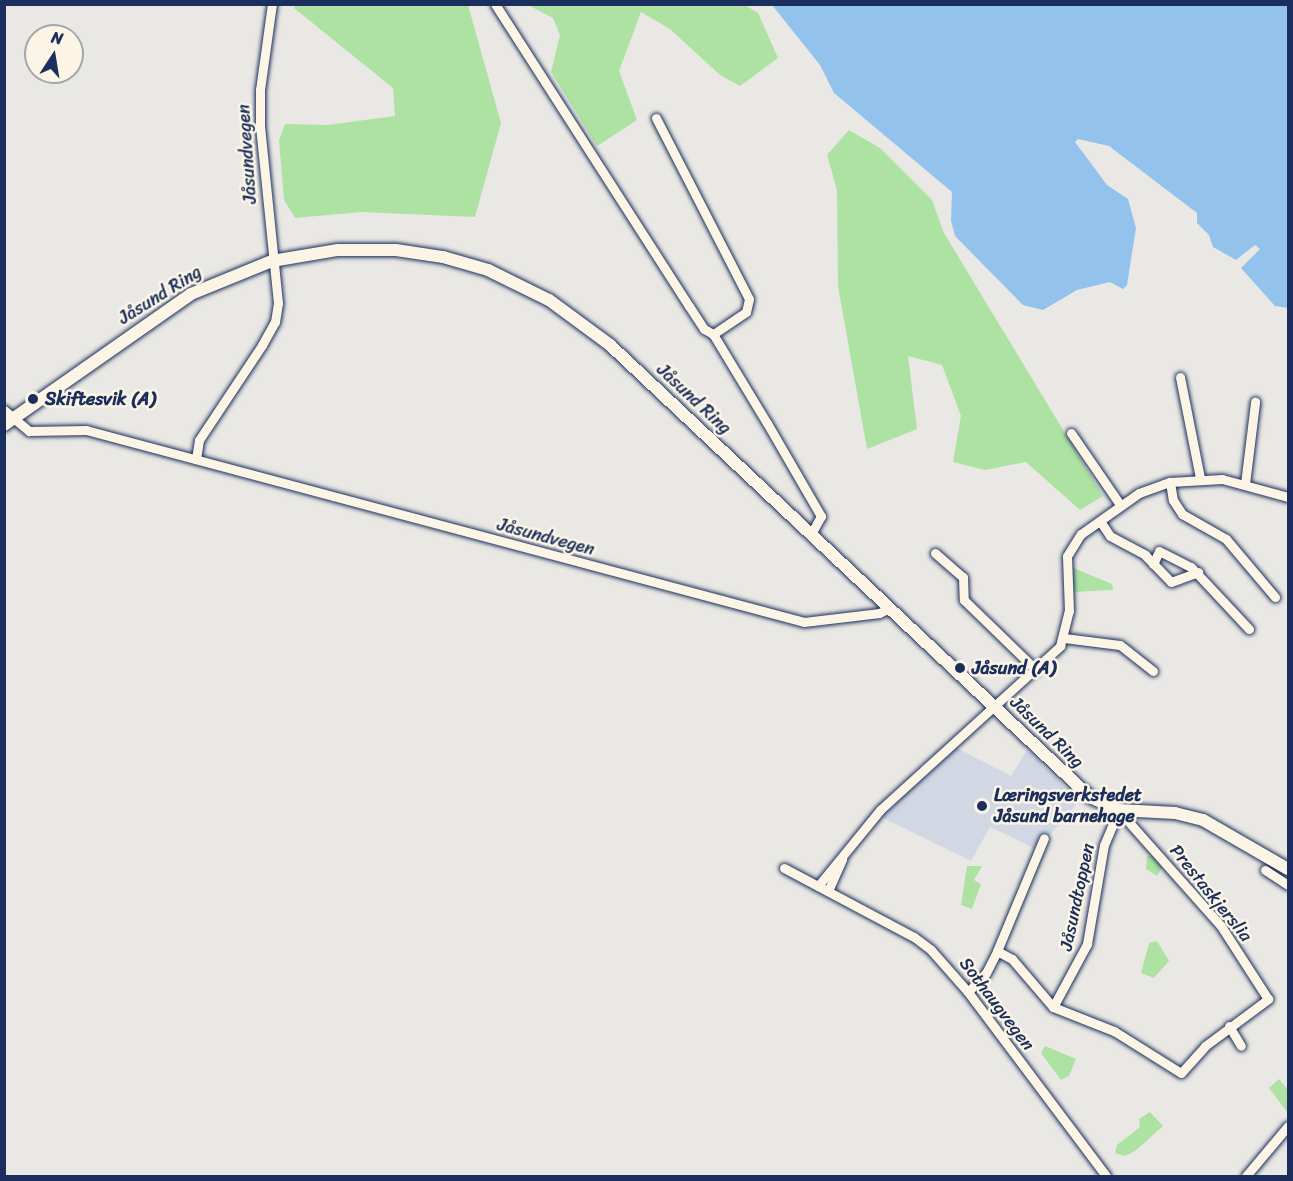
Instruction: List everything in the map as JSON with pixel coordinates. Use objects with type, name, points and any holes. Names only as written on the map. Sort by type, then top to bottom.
[{"type":"main road","name":"Jåsund Ring","points":[[10,422],[191,294],[272,261],[338,250],[396,250],[472,265],[534,291],[610,345],[1090,796],[1126,811],[1174,813],[1203,820],[1225,829],[1288,869]]},
{"type":"street","name":"Jåsundvegen","points":[[196,459],[199,440],[274,322],[278,303],[260,125],[260,90],[272,4]]},
{"type":"street","points":[[495,4],[694,314],[713,334],[820,516],[811,534]]},
{"type":"street","points":[[656,118],[749,299],[746,312],[713,334]]},
{"type":"street","points":[[1180,377],[1200,478]]},
{"type":"street","points":[[1245,484],[1255,402]]},
{"type":"street","name":"Jåsundvegen","points":[[4,410],[10,422],[29,431],[86,430],[804,622],[879,613],[890,608]]},
{"type":"street","points":[[1071,433],[1121,506]]},
{"type":"street","points":[[818,886],[880,810],[992,705],[1056,651],[1064,638],[1069,595],[1067,556],[1074,541],[1139,493],[1170,482],[1200,478],[1245,484],[1288,497]]},
{"type":"street","points":[[1170,482],[1173,500],[1182,514],[1226,538],[1275,597]]},
{"type":"street","points":[[1100,521],[1110,536],[1153,564],[1171,582],[1198,572]]},
{"type":"street","points":[[1153,564],[1159,551],[1198,572],[1249,629]]},
{"type":"street","points":[[935,553],[963,577],[963,600],[1034,668]]},
{"type":"street","points":[[1064,638],[1081,643],[1120,645],[1154,671]]},
{"type":"street","name":"Prestaskjerslia","points":[[1126,811],[1126,819],[1221,926],[1268,999],[1229,1026]]},
{"type":"street","name":"Jåsundtoppen","points":[[1053,1007],[1065,992],[1087,944],[1104,844],[1113,824]]},
{"type":"street","points":[[968,992],[986,973],[997,951],[1044,838]]},
{"type":"street","points":[[828,891],[847,849]]},
{"type":"street","name":"Sothaugvegen","points":[[784,868],[914,937],[945,963],[1106,1176]]},
{"type":"street","points":[[1265,870],[1288,885]]},
{"type":"street","points":[[997,951],[1012,959],[1053,1007],[1114,1031],[1180,1073],[1229,1026],[1241,1046]]},
{"type":"street","points":[[1246,1176],[1288,1126]]},
{"type":"shaded area","name":"Læringsverkstedet Jåsund barnehage","points":[[953,746],[1011,776],[1027,750],[1067,789],[1065,792],[1071,798],[1075,796],[1080,800],[1048,837],[1041,834],[1034,848],[990,827],[971,861],[881,817]]},
{"type":"green space","points":[[296,5],[468,5],[501,123],[475,217],[361,212],[295,218],[284,200],[279,140],[285,124],[328,125],[395,116],[393,88],[294,8]]},
{"type":"green space","points":[[528,5],[745,5],[758,13],[778,58],[740,86],[720,75],[670,29],[641,12],[619,71],[637,120],[597,146],[551,72],[560,35],[553,18]]},
{"type":"green space","points":[[849,130],[880,148],[932,200],[944,233],[1103,496],[1080,510],[1026,462],[985,470],[953,462],[961,416],[942,365],[908,356],[917,429],[867,449],[838,286],[837,190],[827,155]]},
{"type":"green space","points":[[1071,567],[1112,584],[1113,590],[1073,592]]},
{"type":"green space","points":[[1147,856],[1154,856],[1163,866],[1157,876],[1146,869]]},
{"type":"green space","points":[[967,866],[982,866],[974,880],[981,884],[972,909],[961,905]]},
{"type":"green space","points":[[1157,941],[1169,961],[1154,978],[1141,973],[1149,943]]},
{"type":"green space","points":[[1045,1046],[1076,1059],[1069,1076],[1061,1080],[1041,1053]]},
{"type":"green space","points":[[1279,1079],[1288,1090],[1288,1113],[1269,1088]]},
{"type":"green space","points":[[1150,1112],[1163,1126],[1135,1151],[1125,1156],[1115,1153],[1117,1145],[1140,1127],[1139,1119]]},
{"type":"water","points":[[772,5],[1288,5],[1288,308],[1275,306],[1241,268],[1260,249],[1255,245],[1236,260],[1213,247],[1209,235],[1197,223],[1197,213],[1109,146],[1078,139],[1075,142],[1107,185],[1128,199],[1136,228],[1127,285],[1123,289],[1110,282],[1077,290],[1043,310],[1023,305],[955,236],[951,221],[952,192],[834,93],[820,65]]},
{"type":"place","name":"Skiftesvik (A)","points":[[33,399]]},
{"type":"place","name":"Jåsund (A)","points":[[960,668]]},
{"type":"place","name":"Læringsverkstedet Jåsund barnehage","points":[[982,806]]}]
